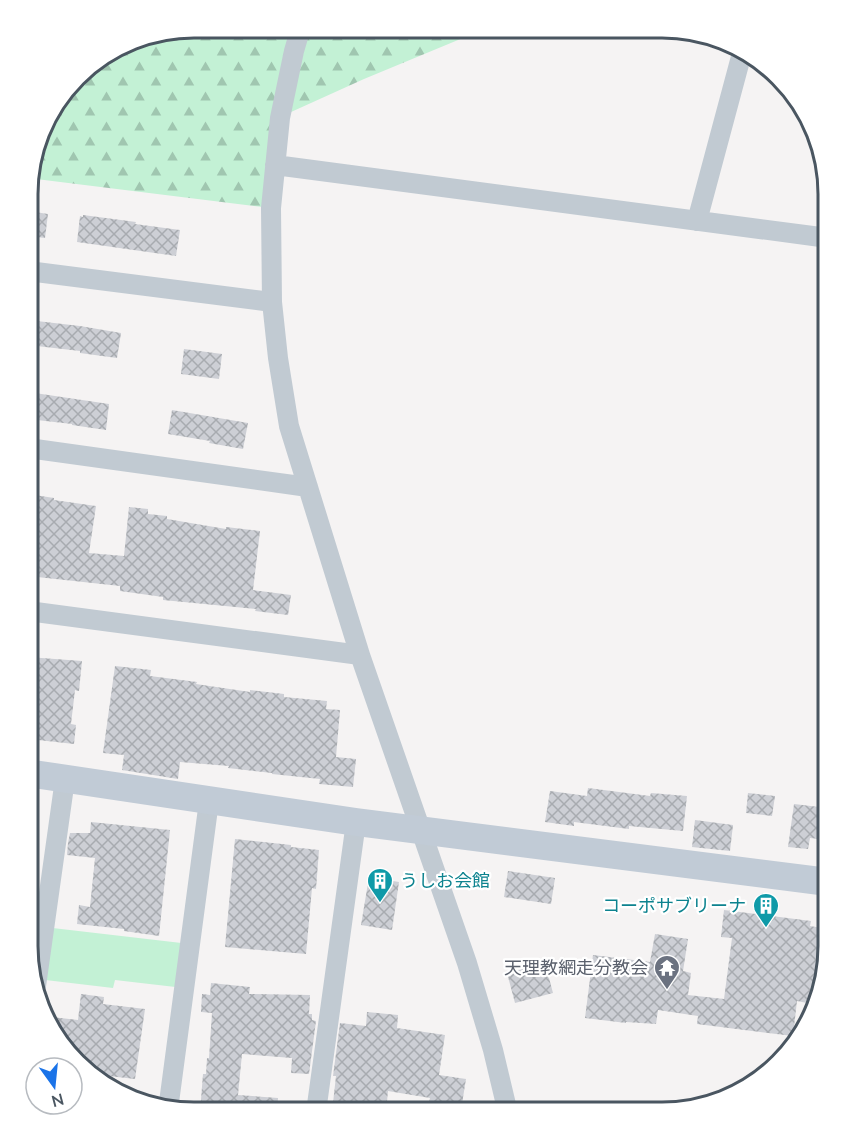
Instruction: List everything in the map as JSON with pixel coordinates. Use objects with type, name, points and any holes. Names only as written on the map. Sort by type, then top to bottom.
[{"type":"street","points":[[298,38],[279,117],[271,208],[272,302],[289,426],[360,655],[467,963],[493,1050],[505,1102]]},
{"type":"street","points":[[697,222],[741,58]]},
{"type":"street","points":[[275,165],[818,237]]},
{"type":"street","points":[[38,272],[272,302]]},
{"type":"street","points":[[38,449],[308,487]]},
{"type":"street","points":[[38,612],[360,655]]},
{"type":"street","points":[[38,775],[356,822],[817,881]]},
{"type":"street","points":[[39,966],[65,779]]},
{"type":"street","points":[[169,1100],[209,801]]},
{"type":"street","points":[[317,1102],[356,822]]},
{"type":"green space","points":[[194,38],[463,38],[280,117],[271,208],[39,179],[39,173],[49,134],[58,115],[76,91],[115,58],[143,46],[173,39]]},
{"type":"green space","points":[[44,927],[190,944],[184,988],[115,980],[113,988],[41,979],[39,965]]},
{"type":"building","points":[[38,212],[48,214],[45,238],[38,237]]},
{"type":"building","points":[[83,215],[180,230],[176,256],[77,242],[80,216],[83,217]]},
{"type":"building","points":[[38,321],[121,333],[117,358],[80,353],[80,351],[38,346]]},
{"type":"building","points":[[184,349],[222,354],[219,379],[181,374]]},
{"type":"building","points":[[38,393],[109,404],[106,430],[38,420]]},
{"type":"building","points":[[172,410],[248,423],[243,449],[168,434]]},
{"type":"building","points":[[38,496],[96,506],[89,553],[124,556],[129,507],[148,509],[148,514],[167,516],[167,519],[226,529],[226,527],[260,531],[253,590],[291,595],[288,615],[255,611],[256,609],[163,600],[163,597],[120,591],[120,586],[38,577]]},
{"type":"building","points":[[38,658],[82,661],[79,691],[75,690],[71,724],[76,725],[74,744],[38,740]]},
{"type":"building","points":[[115,666],[151,670],[150,676],[197,682],[196,684],[327,701],[326,709],[340,710],[336,757],[356,759],[353,787],[319,784],[320,779],[228,768],[229,766],[180,762],[178,779],[122,770],[124,755],[103,753]]},
{"type":"building","points":[[588,788],[650,796],[651,793],[687,796],[683,831],[629,826],[629,829],[574,822],[574,826],[545,822],[550,791],[587,796]]},
{"type":"building","points":[[748,793],[775,796],[772,816],[746,813]]},
{"type":"building","points":[[794,804],[817,807],[817,839],[810,838],[808,849],[788,847]]},
{"type":"building","points":[[695,820],[733,825],[730,851],[692,847]]},
{"type":"building","points":[[91,822],[170,830],[159,936],[124,931],[124,929],[77,924],[79,905],[90,907],[95,858],[67,855],[68,843],[70,833],[90,833]]},
{"type":"building","points":[[235,839],[319,850],[316,889],[312,888],[306,954],[225,947]]},
{"type":"building","points":[[508,871],[555,878],[551,904],[504,897]]},
{"type":"building","name":"うしお会館","points":[[369,877],[399,882],[392,930],[361,925]]},
{"type":"building","points":[[724,910],[811,921],[810,926],[817,927],[815,977],[806,1003],[797,1001],[794,1028],[789,1036],[697,1024],[698,1016],[658,1010],[656,1024],[585,1018],[593,955],[650,962],[655,934],[688,939],[683,971],[691,973],[688,995],[724,999],[732,938],[721,937]]},
{"type":"building","points":[[545,963],[553,993],[515,1003],[507,973]]},
{"type":"building","points":[[211,983],[250,987],[249,994],[310,995],[309,1014],[312,1014],[312,1020],[316,1021],[309,1074],[291,1073],[292,1058],[242,1054],[238,1095],[278,1098],[278,1102],[201,1102],[203,1074],[206,1074],[207,1058],[209,1058],[212,1013],[201,1012],[202,994],[210,995]]},
{"type":"building","points":[[81,994],[104,997],[103,1004],[145,1009],[135,1079],[107,1076],[99,1070],[82,1056],[55,1017],[78,1020]]},
{"type":"building","points":[[367,1012],[398,1015],[397,1028],[445,1035],[439,1075],[466,1079],[462,1102],[429,1102],[430,1098],[388,1091],[387,1102],[333,1102],[336,1076],[333,1076],[340,1023],[366,1026]]},
{"type":"place","name":"うしお会館","points":[[380,904]]},
{"type":"place","name":"コーポサブリーナ","points":[[766,929]]},
{"type":"place","name":"天理教網走分教会","points":[[667,991]]}]
